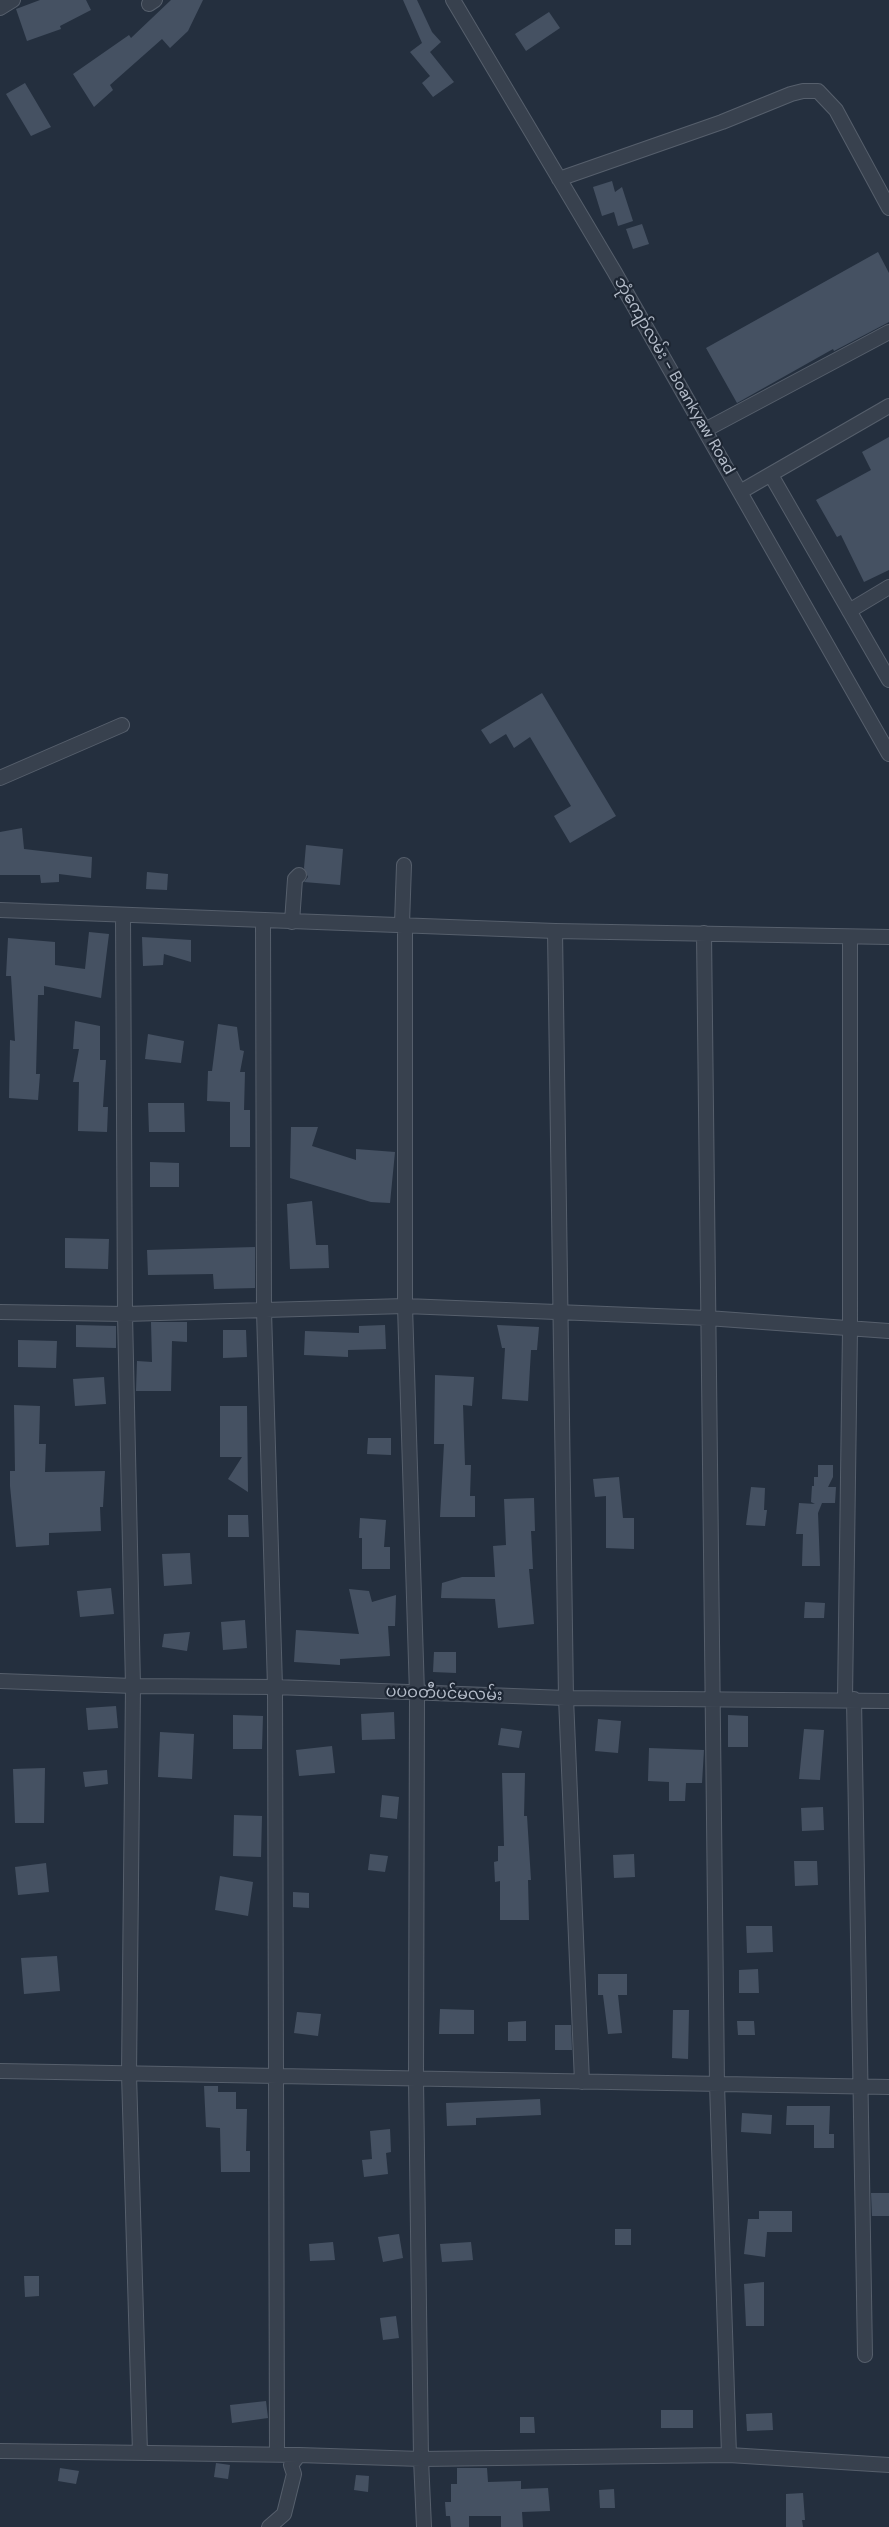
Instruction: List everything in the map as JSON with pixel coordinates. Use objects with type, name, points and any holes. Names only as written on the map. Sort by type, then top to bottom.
[{"type":"street","points":[[0,8],[13,0]]},
{"type":"street","name":"ဘုံကျော်လမ်း - Boankyaw Road","points":[[453,0],[705,430],[889,754]]},
{"type":"street","points":[[559,179],[722,122],[791,94],[803,91],[818,92],[836,110],[889,208]]},
{"type":"street","points":[[705,430],[889,332]]},
{"type":"street","points":[[740,492],[889,406]]},
{"type":"street","points":[[771,476],[889,680]]},
{"type":"street","points":[[849,611],[889,587]]},
{"type":"street","points":[[0,778],[122,725]]},
{"type":"street","points":[[404,865],[405,1306],[417,1694],[416,2079],[424,2527]]},
{"type":"street","points":[[291,922],[295,879],[299,875]]},
{"type":"street","points":[[0,910],[555,931],[889,937]]},
{"type":"street","points":[[123,915],[125,1314],[133,1686],[129,2074],[140,2453]]},
{"type":"street","points":[[263,921],[264,1311],[275,1687],[278,2454]]},
{"type":"street","points":[[555,931],[566,1698],[582,2082]]},
{"type":"street","points":[[704,933],[717,2084],[729,2455]]},
{"type":"street","points":[[850,938],[850,1699],[865,2355]]},
{"type":"street","points":[[0,1312],[125,1314],[405,1306],[707,1318],[850,1330],[889,1330]]},
{"type":"street","name":"ပပဝတီပင်မလမ်း","points":[[0,1681],[133,1686],[275,1687],[566,1698],[889,1701]]},
{"type":"street","points":[[0,2072],[889,2087]]},
{"type":"street","points":[[0,2451],[278,2454],[421,2459],[729,2455],[889,2464]]},
{"type":"street","points":[[269,2527],[284,2514],[294,2474],[291,2465],[299,2455]]},
{"type":"building","points":[[40,0],[86,0],[91,10],[60,26],[61,29],[27,41],[16,9]]},
{"type":"building","points":[[171,0],[203,0],[188,31],[170,48],[162,39],[110,85],[113,90],[94,107],[73,74],[129,35],[131,38]]},
{"type":"building","points":[[403,0],[417,0],[432,32],[441,42],[430,52],[454,82],[433,97],[422,83],[430,76],[410,52],[422,43]]},
{"type":"building","points":[[549,12],[560,28],[526,51],[515,34]]},
{"type":"building","points":[[25,83],[51,127],[31,136],[6,94]]},
{"type":"building","points":[[612,181],[615,192],[622,187],[633,221],[618,226],[614,212],[602,216],[593,187]]},
{"type":"building","points":[[642,224],[649,244],[633,249],[626,229]]},
{"type":"building","points":[[878,252],[889,273],[889,322],[834,351],[833,349],[737,403],[706,348]]},
{"type":"building","points":[[889,437],[889,570],[864,582],[841,535],[837,537],[816,500],[871,470],[862,452]]},
{"type":"building","points":[[542,693],[616,816],[570,843],[554,816],[571,806],[530,737],[514,748],[506,734],[490,744],[481,730]]},
{"type":"building","points":[[22,828],[24,849],[92,857],[91,878],[59,874],[59,882],[41,883],[40,875],[0,875],[0,832]]},
{"type":"building","points":[[306,845],[343,849],[340,885],[304,882],[308,877],[304,868]]},
{"type":"building","points":[[147,872],[168,874],[167,890],[146,889]]},
{"type":"building","points":[[89,932],[109,934],[101,998],[44,986],[44,995],[38,995],[36,1074],[40,1074],[38,1100],[9,1098],[10,1040],[15,1041],[11,976],[6,976],[8,938],[55,942],[55,965],[85,969]]},
{"type":"building","points":[[142,937],[191,940],[191,962],[164,954],[163,965],[143,966]]},
{"type":"building","points":[[75,1021],[100,1026],[100,1060],[106,1060],[103,1107],[108,1107],[107,1132],[78,1131],[79,1082],[73,1082],[79,1049],[73,1049]]},
{"type":"building","points":[[218,1024],[237,1027],[240,1050],[244,1051],[240,1072],[245,1072],[244,1110],[250,1110],[250,1147],[230,1147],[230,1102],[207,1101],[208,1071],[212,1071]]},
{"type":"building","points":[[148,1034],[184,1041],[181,1063],[145,1059]]},
{"type":"building","points":[[148,1103],[184,1103],[185,1132],[149,1132]]},
{"type":"building","points":[[291,1127],[318,1127],[312,1146],[356,1160],[356,1149],[395,1152],[390,1203],[371,1202],[290,1178]]},
{"type":"building","points":[[150,1162],[179,1163],[179,1187],[150,1187]]},
{"type":"building","points":[[312,1201],[316,1245],[328,1245],[329,1268],[290,1269],[287,1204]]},
{"type":"building","points":[[65,1238],[109,1239],[108,1269],[65,1268]]},
{"type":"building","points":[[255,1247],[255,1288],[214,1289],[213,1274],[148,1275],[147,1250]]},
{"type":"building","points":[[151,1322],[187,1322],[187,1342],[172,1341],[171,1391],[136,1391],[137,1361],[152,1362]]},
{"type":"building","points":[[76,1325],[116,1326],[116,1348],[76,1347]]},
{"type":"building","points":[[385,1325],[386,1349],[348,1350],[348,1357],[304,1355],[305,1331],[359,1333],[359,1326]]},
{"type":"building","points":[[497,1325],[539,1327],[537,1350],[531,1350],[528,1401],[502,1399],[505,1348],[502,1348]]},
{"type":"building","points":[[223,1330],[246,1330],[247,1357],[223,1358]]},
{"type":"building","points":[[18,1340],[57,1341],[56,1368],[18,1367]]},
{"type":"building","points":[[435,1375],[474,1377],[472,1406],[463,1405],[465,1465],[471,1465],[470,1496],[475,1496],[475,1517],[440,1517],[444,1444],[434,1444]]},
{"type":"building","points":[[104,1377],[106,1404],[75,1406],[73,1379]]},
{"type":"building","points":[[14,1405],[40,1406],[39,1444],[46,1444],[45,1472],[105,1471],[103,1507],[100,1507],[101,1531],[49,1533],[49,1545],[16,1547],[10,1486],[10,1471],[15,1471]]},
{"type":"building","points":[[220,1406],[247,1406],[248,1492],[228,1479],[242,1457],[220,1457]]},
{"type":"building","points":[[368,1438],[391,1438],[391,1455],[367,1454]]},
{"type":"building","points":[[818,1465],[833,1465],[833,1477],[828,1487],[836,1487],[835,1503],[822,1503],[818,1513],[820,1566],[802,1566],[803,1534],[796,1534],[799,1503],[815,1504],[811,1502],[812,1486],[814,1486],[814,1477],[818,1477]]},
{"type":"building","points":[[619,1477],[623,1518],[634,1518],[634,1549],[606,1548],[606,1496],[595,1497],[593,1479]]},
{"type":"building","points":[[751,1487],[765,1488],[764,1510],[767,1510],[765,1526],[746,1525]]},
{"type":"building","points":[[534,1498],[535,1531],[531,1531],[533,1569],[529,1569],[534,1624],[498,1628],[495,1599],[441,1598],[442,1583],[462,1577],[495,1577],[493,1546],[506,1545],[504,1499]]},
{"type":"building","points":[[228,1515],[248,1515],[249,1537],[228,1537]]},
{"type":"building","points":[[360,1518],[386,1520],[384,1547],[390,1547],[390,1569],[362,1569]]},
{"type":"building","points":[[190,1553],[192,1584],[164,1586],[162,1554]]},
{"type":"building","points":[[111,1588],[114,1614],[80,1617],[77,1591]]},
{"type":"building","points":[[349,1589],[369,1591],[372,1602],[396,1595],[395,1626],[388,1626],[390,1656],[340,1659],[340,1665],[294,1662],[296,1630],[359,1634]]},
{"type":"building","points":[[805,1602],[825,1603],[824,1618],[804,1618]]},
{"type":"building","points":[[245,1620],[247,1648],[223,1650],[221,1622]]},
{"type":"building","points":[[190,1632],[187,1651],[162,1647],[164,1634]]},
{"type":"building","points":[[434,1652],[456,1652],[456,1673],[433,1672]]},
{"type":"building","points":[[116,1706],[118,1728],[88,1730],[86,1708]]},
{"type":"building","points":[[394,1712],[395,1739],[362,1740],[361,1714]]},
{"type":"building","points":[[233,1715],[263,1716],[262,1749],[233,1749]]},
{"type":"building","points":[[728,1715],[748,1716],[748,1747],[728,1747]]},
{"type":"building","points":[[598,1719],[621,1721],[618,1753],[595,1751]]},
{"type":"building","points":[[501,1728],[522,1731],[519,1748],[498,1745]]},
{"type":"building","points":[[804,1729],[824,1730],[820,1780],[799,1779]]},
{"type":"building","points":[[160,1732],[194,1734],[192,1779],[158,1777]]},
{"type":"building","points":[[332,1746],[335,1773],[299,1776],[296,1750]]},
{"type":"building","points":[[649,1748],[704,1750],[702,1783],[686,1783],[685,1801],[669,1801],[669,1782],[648,1781]]},
{"type":"building","points":[[45,1768],[44,1823],[15,1823],[13,1769]]},
{"type":"building","points":[[107,1770],[108,1784],[85,1787],[83,1772]]},
{"type":"building","points":[[502,1773],[525,1773],[524,1816],[527,1816],[531,1880],[528,1880],[529,1920],[500,1920],[500,1881],[495,1882],[494,1862],[498,1861],[498,1846],[504,1846]]},
{"type":"building","points":[[382,1795],[399,1797],[397,1819],[380,1817]]},
{"type":"building","points":[[823,1807],[824,1830],[802,1831],[801,1808]]},
{"type":"building","points":[[234,1815],[262,1816],[261,1857],[233,1856]]},
{"type":"building","points":[[370,1854],[388,1856],[385,1872],[368,1870]]},
{"type":"building","points":[[634,1854],[635,1877],[614,1878],[613,1855]]},
{"type":"building","points":[[794,1861],[817,1861],[818,1885],[795,1886]]},
{"type":"building","points":[[46,1863],[49,1892],[18,1895],[15,1867]]},
{"type":"building","points":[[220,1876],[253,1882],[248,1916],[215,1910]]},
{"type":"building","points":[[293,1892],[309,1893],[309,1908],[293,1907]]},
{"type":"building","points":[[746,1926],[772,1926],[773,1952],[747,1953]]},
{"type":"building","points":[[57,1956],[60,1991],[24,1994],[21,1958]]},
{"type":"building","points":[[758,1969],[759,1993],[739,1993],[739,1970]]},
{"type":"building","points":[[598,1974],[627,1974],[627,1995],[618,1995],[622,2033],[608,2034],[603,1995],[598,1995]]},
{"type":"building","points":[[440,2009],[474,2010],[474,2034],[439,2034]]},
{"type":"building","points":[[673,2010],[689,2010],[688,2059],[672,2058]]},
{"type":"building","points":[[297,2012],[321,2014],[318,2036],[294,2033]]},
{"type":"building","points":[[526,2021],[526,2041],[508,2041],[508,2022]]},
{"type":"building","points":[[737,2021],[754,2021],[755,2035],[738,2035]]},
{"type":"building","points":[[555,2025],[571,2025],[572,2050],[555,2050]]},
{"type":"building","points":[[204,2086],[218,2086],[218,2092],[236,2092],[236,2109],[247,2109],[246,2151],[250,2151],[250,2172],[221,2172],[220,2128],[206,2127]]},
{"type":"building","points":[[540,2099],[541,2115],[476,2118],[476,2125],[447,2126],[446,2103]]},
{"type":"building","points":[[787,2106],[830,2106],[829,2134],[834,2134],[834,2148],[814,2148],[814,2125],[786,2125]]},
{"type":"building","points":[[742,2113],[772,2115],[771,2134],[741,2132]]},
{"type":"building","points":[[390,2129],[391,2152],[386,2153],[388,2174],[364,2177],[362,2160],[372,2159],[370,2131]]},
{"type":"building","points":[[871,2193],[889,2193],[889,2216],[872,2216]]},
{"type":"building","points":[[759,2211],[792,2211],[792,2232],[767,2232],[765,2257],[744,2254],[748,2219],[759,2219]]},
{"type":"building","points":[[615,2229],[631,2229],[631,2245],[615,2245]]},
{"type":"building","points":[[399,2234],[403,2258],[383,2262],[378,2237]]},
{"type":"building","points":[[333,2242],[335,2260],[310,2261],[309,2244]]},
{"type":"building","points":[[471,2242],[473,2260],[442,2262],[440,2244]]},
{"type":"building","points":[[24,2276],[39,2276],[39,2296],[25,2297]]},
{"type":"building","points":[[764,2282],[764,2326],[746,2326],[744,2284]]},
{"type":"building","points":[[396,2316],[399,2338],[383,2340],[380,2318]]},
{"type":"building","points":[[266,2401],[268,2418],[232,2423],[230,2405]]},
{"type":"building","points":[[661,2410],[693,2410],[693,2428],[661,2428]]},
{"type":"building","points":[[772,2413],[773,2430],[747,2431],[746,2414]]},
{"type":"building","points":[[520,2417],[534,2417],[535,2433],[520,2433]]},
{"type":"building","points":[[216,2463],[230,2465],[228,2479],[214,2477]]},
{"type":"building","points":[[60,2468],[79,2471],[76,2484],[58,2481]]},
{"type":"building","points":[[457,2468],[487,2468],[488,2482],[521,2481],[521,2489],[548,2488],[550,2511],[522,2512],[523,2527],[501,2527],[501,2516],[469,2516],[469,2527],[451,2527],[450,2516],[446,2516],[445,2502],[451,2502],[451,2484],[457,2484]]},
{"type":"building","points":[[356,2475],[369,2476],[368,2492],[354,2490]]},
{"type":"building","points":[[614,2489],[615,2508],[600,2508],[599,2490]]},
{"type":"building","points":[[803,2493],[805,2520],[802,2520],[803,2527],[786,2527],[786,2494]]}]
